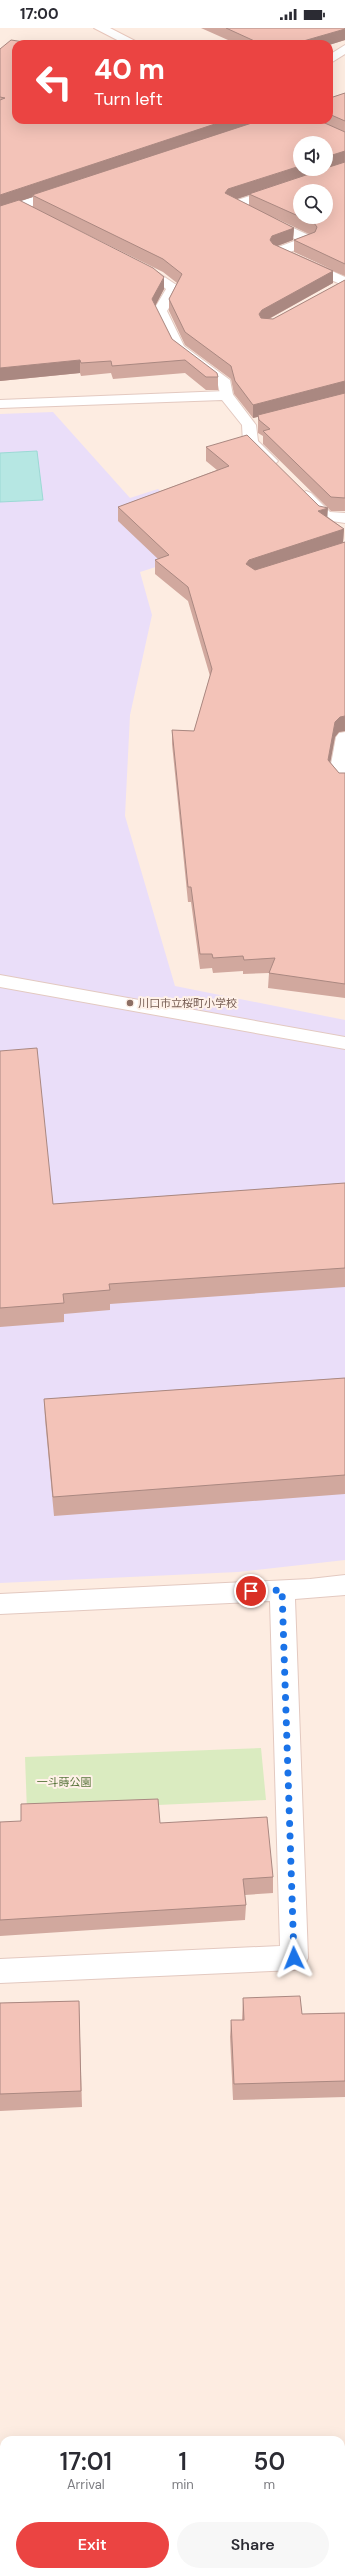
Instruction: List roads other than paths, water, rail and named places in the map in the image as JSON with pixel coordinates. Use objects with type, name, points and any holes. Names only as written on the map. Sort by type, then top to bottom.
[{"type":"street","points":[[100,28],[126,40]]},
{"type":"street","points":[[333,57],[345,49]]},
{"type":"street","points":[[293,186],[233,206],[308,240],[278,252],[345,283]]},
{"type":"street","points":[[52,224],[12,208],[70,189]]},
{"type":"street","points":[[143,269],[157,276],[174,288],[160,311],[178,348],[225,383],[226,396],[249,425],[251,442],[283,473]]},
{"type":"street","points":[[332,292],[345,283]]},
{"type":"street","points":[[0,404],[226,396]]},
{"type":"street","points":[[249,425],[263,421]]},
{"type":"street","points":[[293,484],[325,516],[345,518]]},
{"type":"street","points":[[345,737],[338,774],[345,782]]},
{"type":"street","points":[[0,981],[345,1043]]},
{"type":"street","points":[[0,1604],[345,1586]]},
{"type":"street","points":[[0,1972],[294,1958],[282,1590]]},
{"type":"water","points":[[37,451],[43,500],[0,502],[0,453]]},
{"type":"place","name":"川口市立桜町小学校","points":[[130,1003]]},
{"type":"park label","name":"一斗蒔公園","points":[[64,1782]]}]
